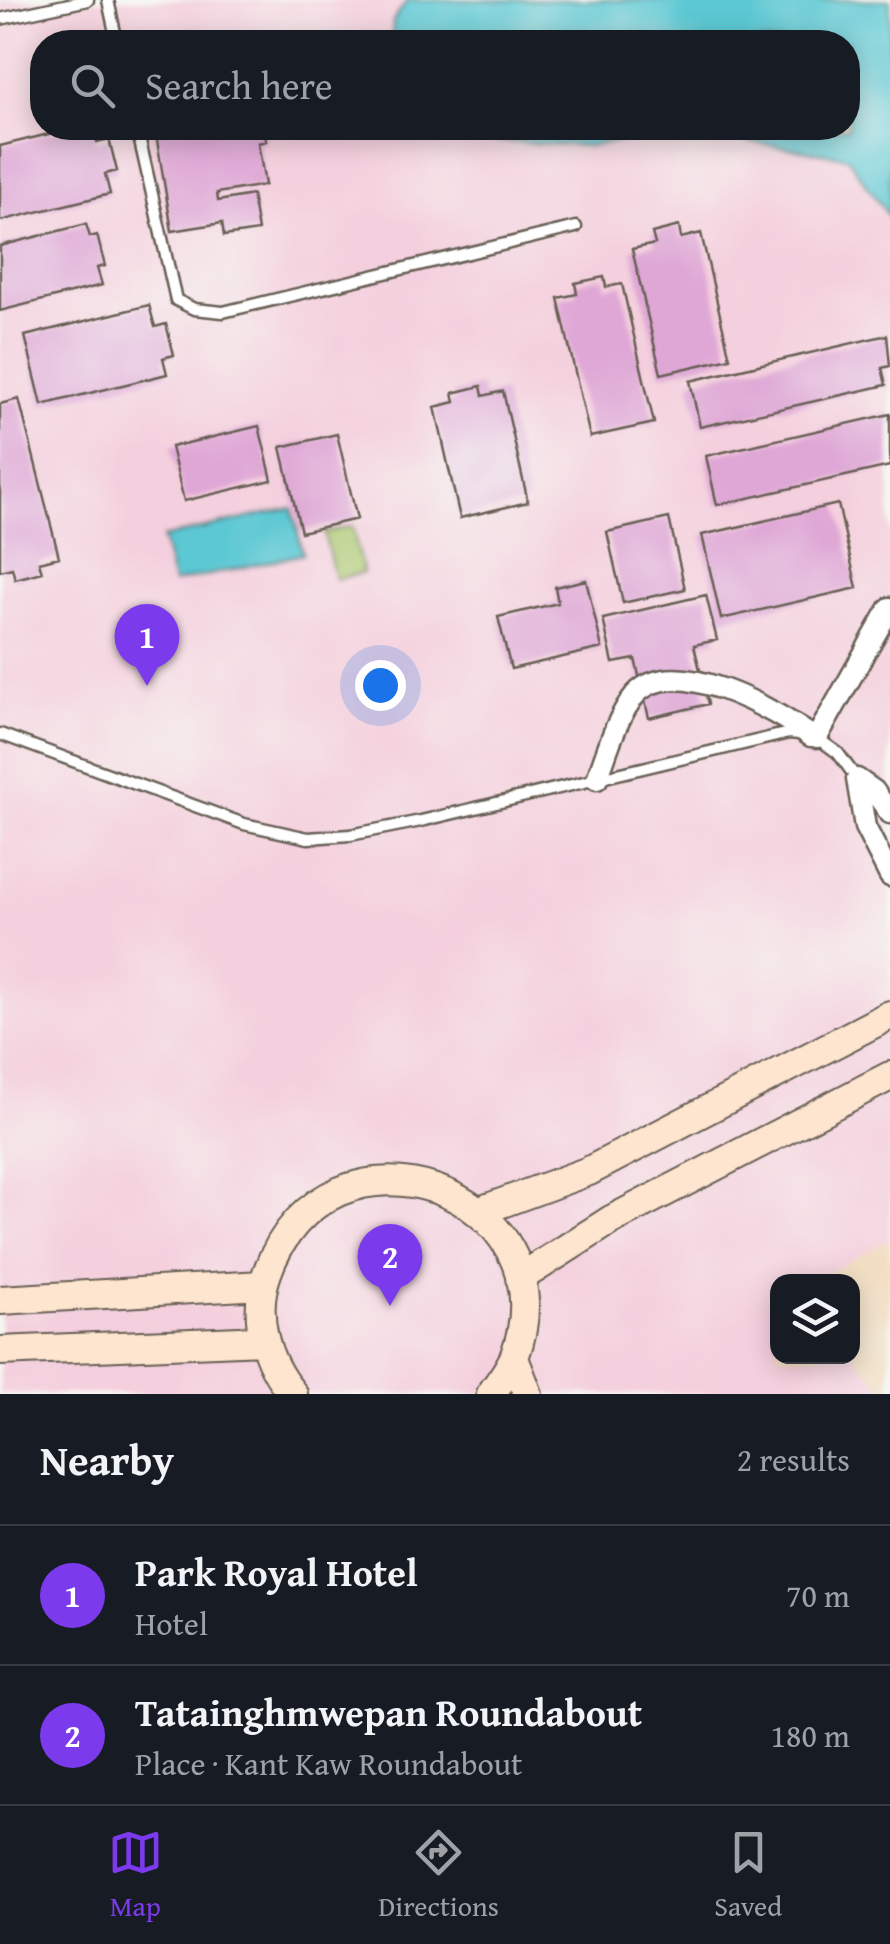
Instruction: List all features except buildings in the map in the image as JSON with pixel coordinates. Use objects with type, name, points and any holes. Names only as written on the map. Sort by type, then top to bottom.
[{"type":"street","points":[[597,779],[616,727],[636,694],[651,684],[699,683],[735,693],[814,737],[890,608]]},
{"type":"street","points":[[856,779],[874,791],[890,812]]},
{"type":"street","points":[[856,779],[865,827],[890,876]]},
{"type":"street","points":[[480,1212],[589,1170],[890,1015]]},
{"type":"street","points":[[520,1278],[611,1220],[890,1076]]},
{"type":"street","points":[[293,1394],[280,1378],[264,1340],[262,1285],[276,1248],[299,1216],[331,1193],[369,1180],[408,1179],[446,1190],[480,1212],[504,1242],[520,1278],[524,1318],[514,1358],[491,1394]]},
{"type":"street","points":[[0,1300],[262,1285]]},
{"type":"street","points":[[0,1351],[264,1340]]},
{"type":"street","points":[[514,1358],[528,1394]]},
{"type":"lane","points":[[0,18],[88,0]]},
{"type":"lane","points":[[108,0],[115,30]]},
{"type":"lane","points":[[140,140],[176,300],[194,308],[223,312],[576,227]]},
{"type":"lane","points":[[0,734],[244,824],[308,838],[350,835],[421,821],[789,733],[814,737],[838,753],[856,779]]},
{"type":"shaded area","points":[[0,0],[890,0],[890,1239],[826,1274],[770,1274],[770,1364],[860,1362],[889,1394],[0,1394]]},
{"type":"green space","points":[[352,526],[363,573],[335,579],[324,533]]},
{"type":"water","points":[[408,0],[890,0],[890,218],[847,157],[739,140],[860,140],[860,30],[393,30],[393,21]]},
{"type":"water","points":[[478,140],[631,140],[588,146]]},
{"type":"water","points":[[292,508],[303,554],[173,583],[162,538]]},
{"type":"place","name":"Park Royal Hotel","points":[[147,686]]},
{"type":"place","name":"Tatainghmwepan Roundabout","points":[[390,1306]]}]
